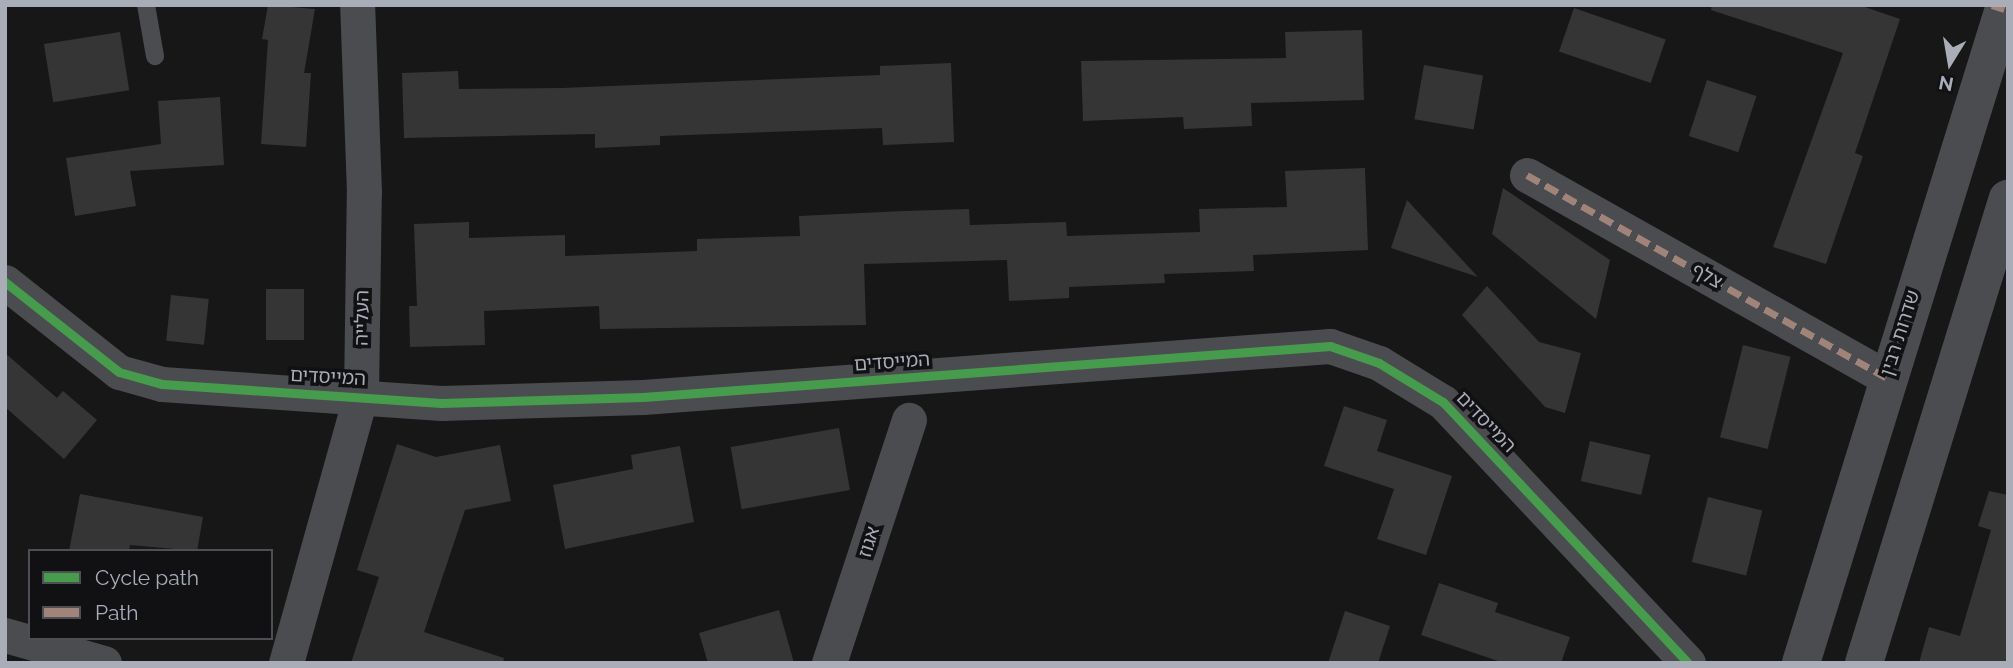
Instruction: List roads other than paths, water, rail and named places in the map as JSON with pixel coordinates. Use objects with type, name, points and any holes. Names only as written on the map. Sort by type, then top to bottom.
[{"type":"street","name":"העלייה","points":[[286,663],[361,396],[364,192],[357,5]]},
{"type":"street","name":"שדרות רבין","points":[[1801,663],[2000,7]]},
{"type":"street","name":"צלף","points":[[1527,175],[1886,377]]},
{"type":"street","points":[[1864,663],[2008,199]]},
{"type":"street","name":"המייסדים","points":[[5,282],[120,372],[162,384],[361,396],[441,404],[643,397],[1330,346],[1379,363],[1443,402],[1688,663]]},
{"type":"street","name":"אגוז","points":[[829,663],[909,420]]},
{"type":"street","points":[[5,635],[53,656],[104,663]]},
{"type":"lane","points":[[146,5],[155,56]]}]
